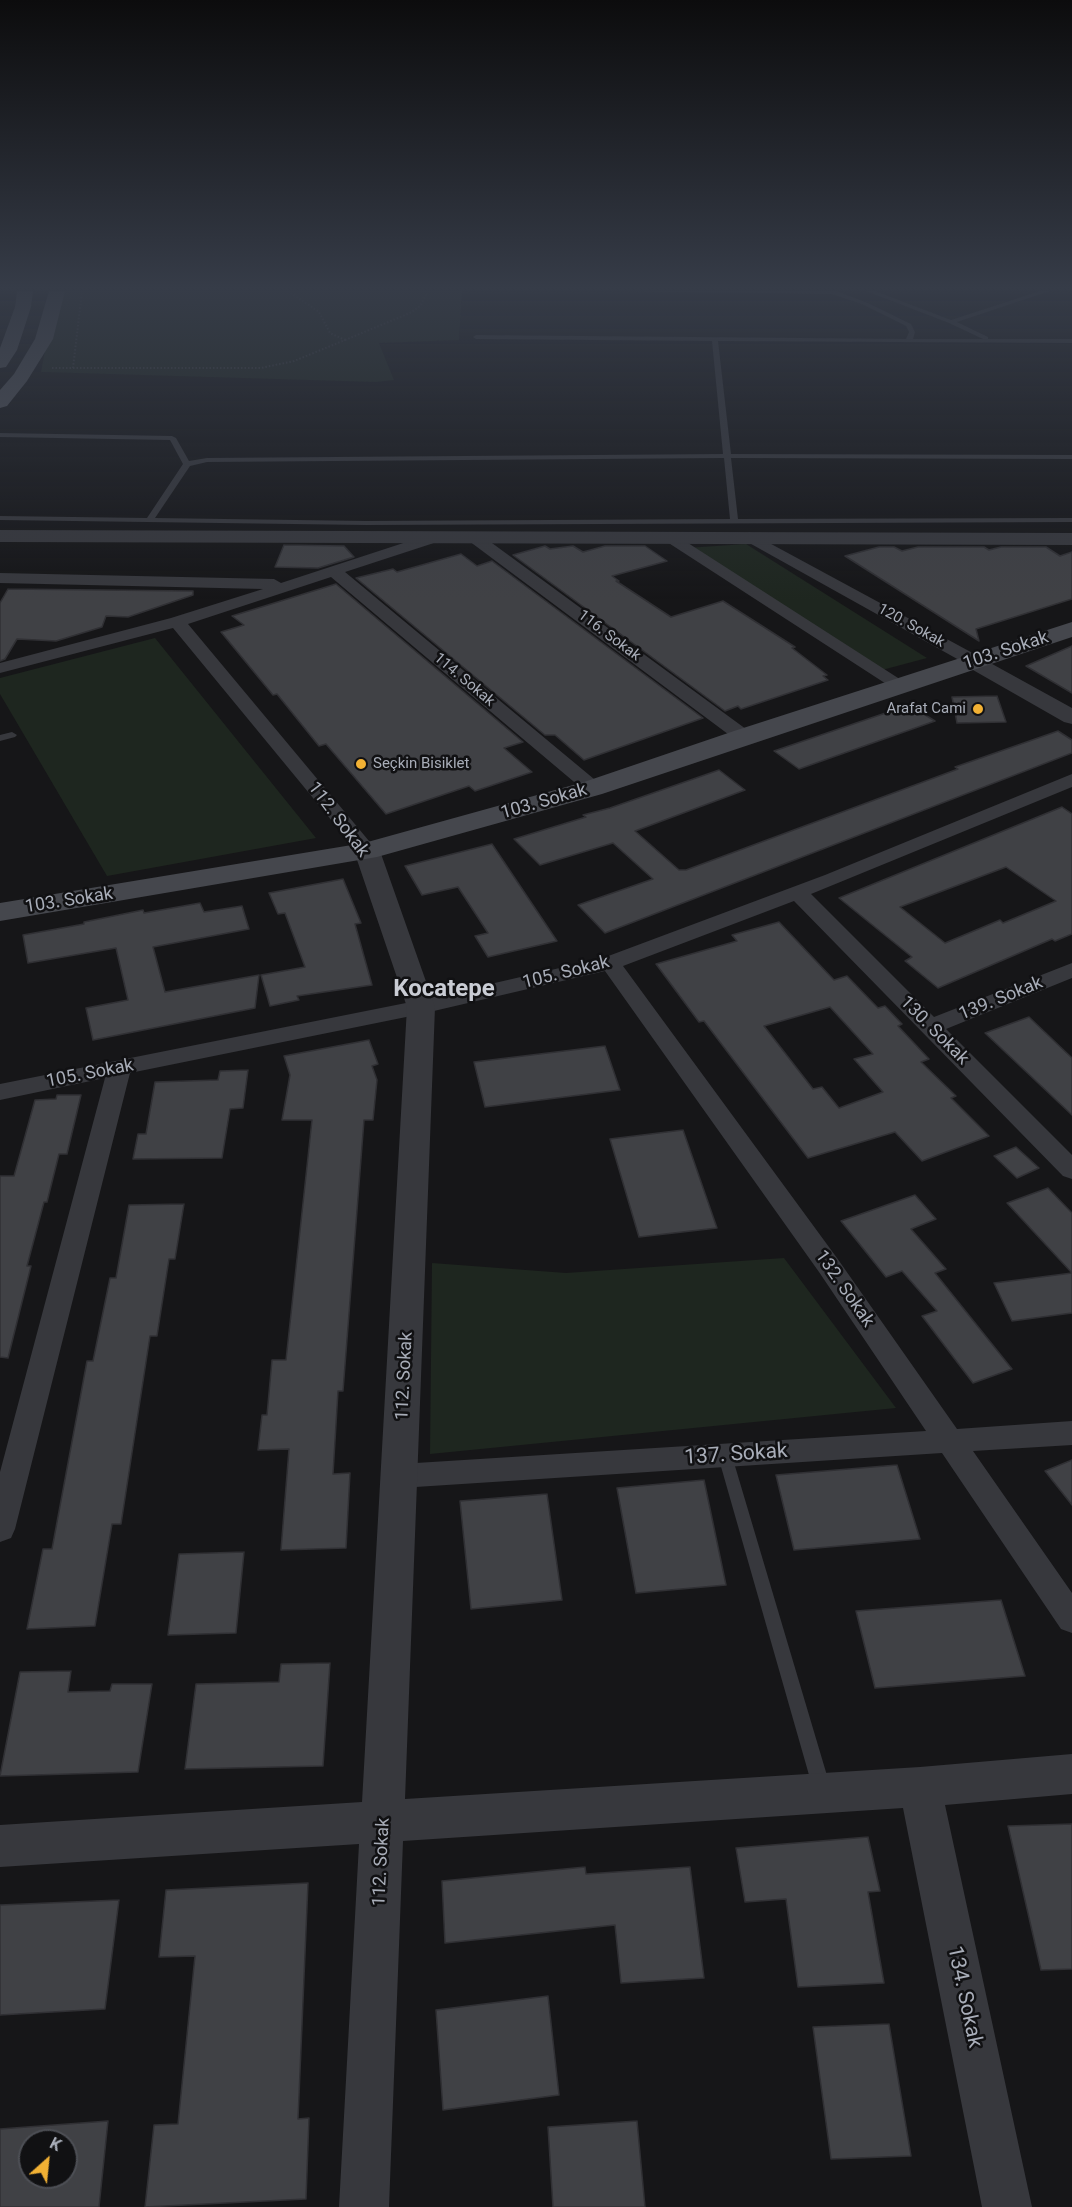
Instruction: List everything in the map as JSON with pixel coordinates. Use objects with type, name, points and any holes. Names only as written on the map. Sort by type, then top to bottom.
[{"type":"main road","name":"103. Sokak","points":[[0,912],[367,851],[594,788],[743,736],[1072,629]]},
{"type":"street","points":[[0,536],[1072,539]]},
{"type":"street","points":[[669,537],[900,685]]},
{"type":"street","name":"120. Sokak","points":[[749,537],[1072,717]]},
{"type":"street","points":[[0,668],[177,622],[434,538]]},
{"type":"street","name":"116. Sokak","points":[[475,538],[743,736]]},
{"type":"street","name":"114. Sokak","points":[[334,571],[594,788]]},
{"type":"street","points":[[0,578],[293,584]]},
{"type":"street","name":"112. Sokak","points":[[177,622],[367,851],[421,1008],[384,1821],[363,2207]]},
{"type":"street","name":"105. Sokak","points":[[0,1092],[421,1008],[610,963],[797,892],[1072,780]]},
{"type":"street","name":"130. Sokak","points":[[797,892],[1072,1170]]},
{"type":"street","name":"132. Sokak","points":[[610,963],[828,1265],[1072,1618]]},
{"type":"street","name":"139. Sokak","points":[[930,1027],[1072,970]]},
{"type":"street","points":[[0,1529],[120,1068]]},
{"type":"street","name":"137. Sokak","points":[[400,1476],[1072,1433]]},
{"type":"street","points":[[0,1846],[920,1787],[1072,1774]]},
{"type":"street","name":"134. Sokak","points":[[920,1787],[1007,2207]]},
{"type":"lane","points":[[721,394],[734,520]]},
{"type":"lane","points":[[0,435],[172,438],[187,464]]},
{"type":"lane","points":[[149,521],[187,464],[207,460],[728,456],[1072,457]]},
{"type":"lane","points":[[0,518],[149,521],[1072,519]]},
{"type":"lane","points":[[0,738],[12,735]]},
{"type":"lane","points":[[726,1456],[823,1793]]},
{"type":"shaded area","points":[[746,544],[927,658],[882,670],[686,548]]},
{"type":"shaded area","points":[[155,638],[316,838],[107,876],[0,694],[0,678]]},
{"type":"shaded area","points":[[784,1258],[896,1408],[430,1454],[432,1263],[566,1273]]},
{"type":"building","points":[[284,545],[344,546],[354,557],[318,568],[275,567]]},
{"type":"building","points":[[545,546],[550,549],[573,546],[583,552],[605,546],[645,546],[667,561],[612,576],[619,581],[616,581],[671,617],[723,601],[795,647],[792,648],[827,675],[823,676],[828,680],[741,709],[738,706],[725,711],[513,555]]},
{"type":"building","points":[[879,547],[894,547],[902,551],[918,547],[984,547],[989,550],[1001,547],[1046,547],[1060,556],[1072,552],[1072,599],[976,629],[979,641],[845,556]]},
{"type":"building","points":[[461,554],[477,566],[492,561],[703,718],[584,760],[555,735],[545,735],[356,578],[393,569],[397,572]]},
{"type":"building","points":[[336,584],[523,742],[504,748],[532,772],[475,791],[469,786],[386,814],[326,744],[319,746],[277,694],[273,695],[221,632],[244,625],[232,616]]},
{"type":"building","points":[[8,589],[193,591],[193,595],[128,617],[106,616],[102,627],[56,641],[17,639],[5,659],[0,661],[0,603]]},
{"type":"building","points":[[1072,646],[1072,693],[1026,666]]},
{"type":"building","name":"Arafat Cami","points":[[997,696],[1006,722],[957,723],[952,697]]},
{"type":"building","points":[[909,705],[935,721],[799,769],[774,751]]},
{"type":"building","points":[[1058,731],[1072,740],[1072,753],[605,933],[578,905],[653,879],[613,843],[540,865],[514,839],[586,817],[583,815],[610,808],[719,770],[745,790],[635,831],[679,870],[686,870],[958,769],[955,767]]},
{"type":"building","points":[[1062,807],[1072,814],[1072,934],[1055,941],[1052,939],[938,988],[905,961],[912,957],[839,898]],"holes":[[[1006,867],[1056,901],[1003,923],[1000,920],[945,943],[900,907]]]},
{"type":"building","points":[[492,844],[557,941],[488,957],[475,936],[488,933],[458,887],[422,895],[405,866]]},
{"type":"building","points":[[343,879],[361,923],[355,924],[372,985],[297,996],[299,1000],[270,1006],[261,975],[305,967],[285,913],[278,914],[269,893]]},
{"type":"building","points":[[200,903],[204,912],[242,906],[249,929],[153,947],[165,992],[259,975],[255,1008],[93,1040],[86,1008],[128,1000],[116,948],[28,963],[23,935],[143,910],[144,913]]},
{"type":"building","points":[[779,922],[834,980],[847,976],[878,1008],[885,1006],[902,1024],[898,1026],[929,1059],[921,1062],[956,1096],[951,1098],[989,1136],[922,1161],[895,1132],[808,1158],[704,1021],[699,1022],[656,964],[737,941],[732,935]],"holes":[[[830,1007],[873,1054],[854,1059],[883,1092],[839,1108],[822,1087],[813,1089],[764,1026]]]},
{"type":"building","points":[[1029,1017],[1072,1058],[1072,1115],[985,1033]]},
{"type":"building","points":[[369,1040],[378,1064],[372,1066],[377,1080],[373,1120],[364,1120],[343,1391],[338,1391],[333,1474],[350,1473],[346,1548],[281,1550],[289,1449],[258,1450],[262,1415],[267,1415],[272,1360],[286,1360],[312,1120],[282,1120],[290,1075],[284,1056]]},
{"type":"building","points":[[605,1046],[620,1090],[485,1107],[474,1062]]},
{"type":"building","points":[[248,1070],[243,1108],[230,1109],[222,1158],[133,1159],[138,1134],[146,1134],[155,1082],[218,1080],[220,1071]]},
{"type":"building","points":[[57,1095],[81,1095],[67,1154],[59,1154],[47,1202],[44,1202],[27,1266],[31,1266],[8,1358],[0,1357],[0,1176],[14,1176],[35,1100],[56,1099]]},
{"type":"building","points":[[683,1130],[717,1228],[639,1237],[610,1139]]},
{"type":"building","points":[[1016,1147],[1039,1168],[1017,1178],[994,1156]]},
{"type":"building","points":[[1048,1188],[1072,1213],[1072,1273],[1007,1203]]},
{"type":"building","points":[[915,1195],[936,1219],[911,1229],[946,1269],[935,1273],[1012,1369],[973,1383],[922,1316],[937,1311],[902,1271],[886,1277],[841,1221]]},
{"type":"building","points":[[184,1204],[175,1259],[169,1259],[157,1336],[150,1336],[121,1524],[112,1524],[95,1626],[27,1629],[43,1549],[52,1549],[87,1361],[93,1361],[110,1278],[116,1278],[129,1205]]},
{"type":"building","points":[[1072,1273],[1072,1313],[1012,1321],[994,1283]]},
{"type":"building","points":[[1072,1460],[1072,1505],[1045,1471]]},
{"type":"building","points":[[897,1465],[920,1539],[794,1550],[776,1475]]},
{"type":"building","points":[[704,1480],[726,1585],[636,1593],[617,1488]]},
{"type":"building","points":[[547,1494],[562,1600],[471,1609],[460,1501]]},
{"type":"building","points":[[244,1552],[236,1633],[168,1635],[179,1554]]},
{"type":"building","points":[[1001,1600],[1025,1676],[875,1688],[856,1611]]},
{"type":"building","points":[[330,1663],[323,1766],[185,1769],[196,1684],[279,1682],[281,1664]]},
{"type":"building","points":[[71,1671],[68,1692],[110,1691],[112,1684],[152,1684],[138,1772],[0,1776],[20,1672]]},
{"type":"building","points":[[1072,1824],[1072,1969],[1041,1970],[1008,1826]]},
{"type":"building","points":[[868,1837],[880,1891],[868,1892],[884,1983],[798,1987],[786,1899],[745,1902],[736,1848]]},
{"type":"building","points":[[585,1867],[586,1874],[690,1867],[704,1978],[621,1983],[615,1925],[445,1943],[442,1881]]},
{"type":"building","points":[[308,1883],[298,2119],[309,2118],[306,2199],[145,2207],[154,2125],[178,2124],[195,1956],[159,1957],[166,1890]]},
{"type":"building","points":[[119,1900],[105,2009],[0,2015],[0,1905]]},
{"type":"building","points":[[548,1996],[559,2095],[443,2110],[436,2010]]},
{"type":"building","points":[[889,2024],[911,2156],[831,2159],[813,2027]]},
{"type":"building","points":[[108,2121],[99,2207],[0,2207],[0,2129]]},
{"type":"building","points":[[637,2121],[645,2207],[553,2207],[548,2127]]},
{"type":"place","name":"Arafat Cami","points":[[978,709]]},
{"type":"place","name":"Seçkin Bisiklet","points":[[361,764]]},
{"type":"district","name":"Kocatepe","points":[[444,990]]}]
